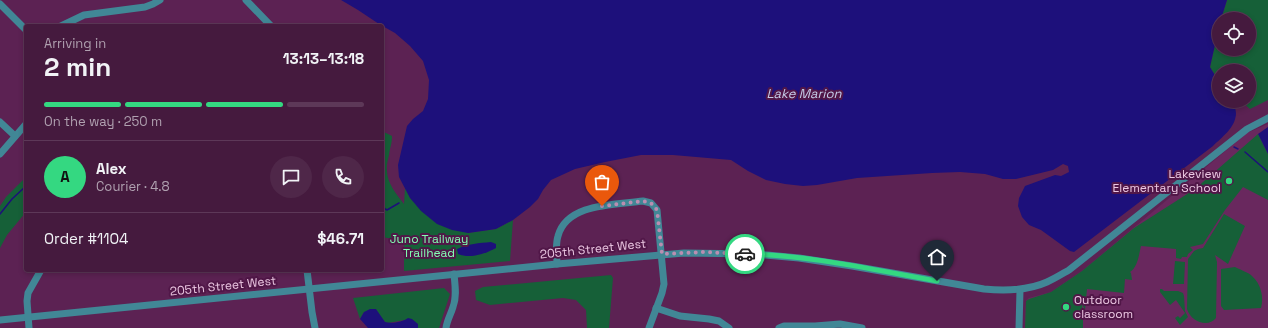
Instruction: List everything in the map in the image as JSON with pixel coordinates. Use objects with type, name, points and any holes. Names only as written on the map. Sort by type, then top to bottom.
[{"type":"street","points":[[66,24],[84,15],[145,7],[160,0]]},
{"type":"street","points":[[246,0],[269,24]]},
{"type":"street","points":[[0,4],[24,28]]},
{"type":"street","name":"205th Street West","points":[[0,320],[557,264],[662,254],[704,252],[799,258],[984,290],[1020,290],[1046,283],[1069,270],[1247,129],[1268,118]]},
{"type":"street","points":[[0,122],[16,136]]},
{"type":"street","points":[[0,154],[24,126]]},
{"type":"street","points":[[557,264],[556,247],[558,236],[564,224],[572,216],[589,208],[643,201],[651,203],[657,210],[664,284],[649,328]]},
{"type":"street","points":[[28,328],[28,293],[40,272]]},
{"type":"street","points":[[307,272],[315,328]]},
{"type":"street","points":[[446,328],[447,321],[454,306],[454,274]]},
{"type":"street","points":[[1019,328],[1020,290]]},
{"type":"street","points":[[656,308],[680,316],[709,318],[719,321],[729,328]]},
{"type":"street","points":[[779,328],[784,326],[840,324],[862,328]]},
{"type":"shaded area","name":"Lakeview Elementary School","points":[[1268,124],[1268,328],[1025,328],[1026,301],[1029,298],[1051,292],[1082,271],[1247,133]]},
{"type":"green space","points":[[1227,0],[1268,0],[1268,100],[1256,106],[1256,64],[1212,64],[1212,70],[1210,67],[1212,56],[1256,56],[1256,12],[1223,12]]},
{"type":"green space","name":"Juno Trailway Trailhead","points":[[384,132],[392,136],[387,165],[387,175],[393,189],[404,204],[405,188],[410,198],[468,233],[496,229],[513,220],[510,261],[404,271],[404,245],[393,239],[384,237]]},
{"type":"green space","points":[[1258,134],[1268,154],[1268,200],[1243,187],[1225,210],[1203,244],[1190,247],[1193,250],[1187,257],[1182,257],[1181,259],[1176,258],[1176,249],[1141,246],[1135,267],[1130,272],[1132,280],[1125,279],[1124,293],[1087,289],[1085,310],[1082,304],[1083,328],[1025,328],[1026,301],[1051,292],[1082,271],[1134,228],[1195,189]]},
{"type":"green space","points":[[24,179],[24,214],[7,235],[0,248],[0,206],[6,197]]},
{"type":"green space","points":[[1224,214],[1245,226],[1228,264],[1215,255],[1217,262],[1216,318],[1209,323],[1204,323],[1192,317],[1187,309],[1188,259],[1194,251],[1203,248]]},
{"type":"green space","points":[[1175,261],[1185,262],[1184,284],[1173,284]]},
{"type":"green space","points":[[1235,267],[1246,272],[1258,283],[1262,295],[1261,308],[1224,310],[1221,306],[1221,269]]},
{"type":"green space","points":[[611,275],[613,278],[609,328],[587,328],[586,310],[576,300],[563,298],[490,305],[476,300],[475,291],[483,287]]},
{"type":"green space","points":[[444,288],[450,294],[439,328],[418,328],[418,324],[405,320],[388,323],[385,322],[379,315],[364,312],[360,319],[353,298]]},
{"type":"green space","points":[[1160,289],[1164,291],[1178,291],[1183,293],[1185,311],[1188,317],[1180,325],[1175,318],[1178,316],[1180,318],[1185,313],[1176,300],[1170,305],[1160,292]]},
{"type":"water","name":"Lake Marion","points":[[341,0],[1227,0],[1223,12],[1212,12],[1212,56],[1210,67],[1212,70],[1212,108],[1235,108],[1236,114],[1231,128],[1213,146],[1074,252],[1070,251],[1041,230],[1029,225],[1022,217],[1018,206],[1019,198],[1025,186],[1055,175],[1061,176],[1069,172],[1068,166],[1063,164],[1053,170],[1016,179],[1003,179],[985,174],[960,172],[857,178],[803,186],[766,180],[731,160],[673,155],[641,155],[575,169],[551,180],[538,199],[513,220],[496,229],[468,233],[452,230],[437,224],[421,211],[410,198],[399,177],[398,165],[407,126],[423,111],[428,99],[429,80],[423,61],[410,46],[395,33],[384,27],[384,24],[379,24]]},
{"type":"water","points":[[1268,127],[1268,154],[1258,134]]},
{"type":"water","points":[[491,242],[496,244],[496,248],[487,252],[472,256],[458,254],[457,249],[461,247]]},
{"type":"water","points":[[370,309],[376,309],[385,322],[390,323],[403,321],[408,318],[412,319],[418,324],[418,328],[368,328],[360,319],[364,312]]},
{"type":"waterway","points":[[1234,147],[1238,149]]},
{"type":"waterway","points":[[1245,152],[1268,172]]},
{"type":"waterway","points":[[0,214],[12,199],[24,188]]},
{"type":"waterway","points":[[384,208],[387,210],[399,203]]},
{"type":"way so far","points":[[602,206],[643,201],[651,203],[657,210],[662,254],[704,252],[745,254]]},
{"type":"place","name":"Lakeview Elementary School","points":[[1229,181]]},
{"type":"place","name":"Outdoor classroom","points":[[1066,307]]},
{"type":"route","points":[[745,254],[799,258],[937,281]]}]
